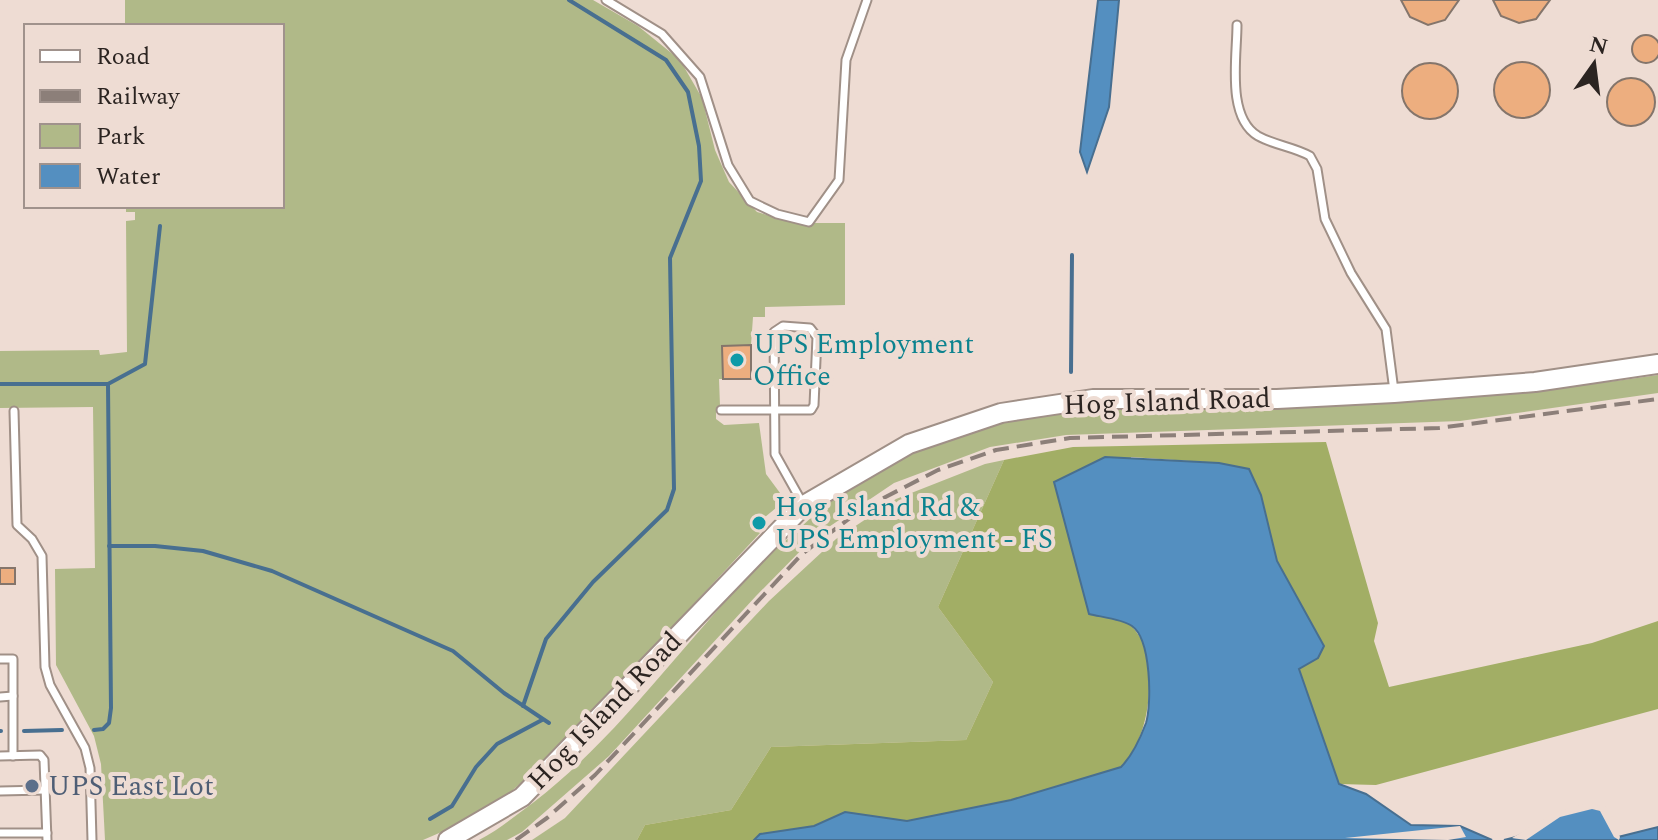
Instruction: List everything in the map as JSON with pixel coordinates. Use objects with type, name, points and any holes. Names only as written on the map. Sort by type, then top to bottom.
[{"type":"street","name":"Hog Island Road","points":[[448,840],[522,797],[804,505],[909,444],[1001,413],[1093,399],[1277,399],[1394,393],[1535,382],[1658,364]]},
{"type":"lane","points":[[606,0],[662,34],[700,77],[728,165],[750,201],[777,214],[809,222],[839,180],[846,60],[867,0]]},
{"type":"lane","points":[[1237,25],[1237,98],[1245,127],[1261,138],[1310,156],[1317,169],[1325,219],[1351,273],[1386,329],[1394,393]]},
{"type":"lane","points":[[721,410],[775,411],[811,410],[814,405],[817,337],[810,328],[783,326],[774,332],[775,411],[775,454],[804,505]]},
{"type":"lane","points":[[14,411],[17,525],[32,539],[42,556],[45,667],[50,685],[85,748],[90,768],[92,840]]},
{"type":"lane","points":[[0,659],[13,659],[13,756]]},
{"type":"lane","points":[[0,697],[13,696]]},
{"type":"lane","points":[[0,756],[40,755],[44,760],[47,836],[0,833]]},
{"type":"lane","points":[[0,791],[45,790]]},
{"type":"green space","points":[[125,0],[593,0],[638,26],[680,60],[702,98],[715,150],[729,182],[757,212],[794,223],[845,223],[845,305],[765,307],[765,317],[753,317],[751,345],[722,346],[723,379],[719,379],[720,406],[716,410],[716,419],[724,425],[759,423],[766,474],[783,497],[782,503],[753,527],[760,533],[555,753],[506,796],[460,824],[423,840],[105,840],[101,764],[94,736],[56,665],[55,569],[95,568],[93,407],[0,408],[0,351],[99,350],[100,355],[127,352],[126,221],[135,220],[135,212],[126,212],[126,208],[284,208],[284,24],[125,24]]},
{"type":"green space","points":[[1658,375],[1658,393],[1460,421],[1066,435],[990,447],[894,483],[814,537],[609,756],[522,832],[507,840],[479,840],[534,802],[571,771],[732,594],[826,504],[882,469],[947,438],[992,424],[1055,413],[1137,408],[1302,408],[1382,404],[1501,394]]},
{"type":"green space","points":[[1326,442],[1378,623],[1374,641],[1389,687],[1592,643],[1658,621],[1658,709],[1376,785],[1339,784],[1299,668],[1318,658],[1324,646],[1277,561],[1261,495],[1249,469],[1219,463],[1131,457],[1132,626],[1145,648],[1149,695],[1138,741],[1121,767],[1011,800],[907,821],[846,812],[814,826],[760,834],[754,840],[637,840],[645,825],[731,810],[771,747],[966,740],[993,682],[938,607],[1004,460],[1073,447]]},
{"type":"green space","points":[[1004,460],[938,607],[993,682],[966,740],[771,747],[731,810],[645,825],[637,840],[532,840],[565,818],[769,601],[836,539],[896,499],[985,464]]},
{"type":"water","points":[[1098,0],[1119,0],[1109,107],[1087,172],[1080,152]]},
{"type":"water","points":[[1105,457],[1219,463],[1249,469],[1261,495],[1277,561],[1324,646],[1318,658],[1299,669],[1339,784],[1366,794],[1411,825],[1460,826],[1492,840],[754,840],[760,834],[814,826],[845,812],[907,821],[1011,800],[1121,767],[1136,746],[1146,723],[1149,687],[1143,644],[1132,626],[1089,614],[1054,482]]},
{"type":"water","points":[[1589,807],[1604,811],[1618,837],[1658,827],[1658,840],[1504,840],[1559,815]]},
{"type":"pier","points":[[1589,803],[1606,807],[1619,840],[1614,837],[1600,811],[1592,809],[1560,817],[1526,840],[1512,838],[1555,812]]},
{"type":"pier","points":[[1460,826],[1466,837],[1448,840],[1345,838]]},
{"type":"building","points":[[1401,0],[1459,0],[1445,20],[1428,25],[1410,17]]},
{"type":"building","points":[[1493,0],[1550,0],[1536,19],[1519,23],[1501,16]]},
{"type":"building","points":[[1646,35],[1656,39],[1659,54],[1656,59],[1646,63],[1636,59],[1632,49],[1636,39]]},
{"type":"building","points":[[1522,62],[1542,70],[1550,90],[1542,110],[1522,118],[1502,110],[1494,90],[1502,70]]},
{"type":"building","points":[[1430,63],[1450,71],[1458,91],[1450,111],[1430,119],[1410,111],[1402,91],[1410,71]]},
{"type":"building","points":[[1631,78],[1648,85],[1655,102],[1648,119],[1631,126],[1614,119],[1607,102],[1614,85]]},
{"type":"building","name":"UPS Employment Office","points":[[751,345],[751,379],[723,379],[722,346]]},
{"type":"building","points":[[0,568],[15,568],[15,584],[0,584]]},
{"type":"waterway","points":[[523,706],[546,639],[593,582],[667,510],[674,489],[670,258],[701,181],[699,146],[688,92],[666,60],[569,0]]},
{"type":"waterway","points":[[0,384],[108,384],[145,364],[160,226]]},
{"type":"waterway","points":[[1071,372],[1072,255]]},
{"type":"waterway","points":[[94,730],[103,729],[109,723],[111,708],[108,384]]},
{"type":"waterway","points":[[109,546],[155,546],[203,551],[272,571],[453,651],[504,693],[549,723]]},
{"type":"waterway","points":[[430,819],[452,806],[476,767],[497,744],[542,720]]},
{"type":"waterway","points":[[24,731],[62,730]]},
{"type":"railway","points":[[516,840],[547,818],[595,775],[802,554],[862,509],[938,470],[996,450],[1070,438],[1439,428],[1658,399]]},
{"type":"place","name":"UPS Employment Office","points":[[737,360]]},
{"type":"place","name":"Hog Island Rd & UPS Employment - FS","points":[[759,523]]},
{"type":"place","name":"UPS East Lot","points":[[32,786]]}]
